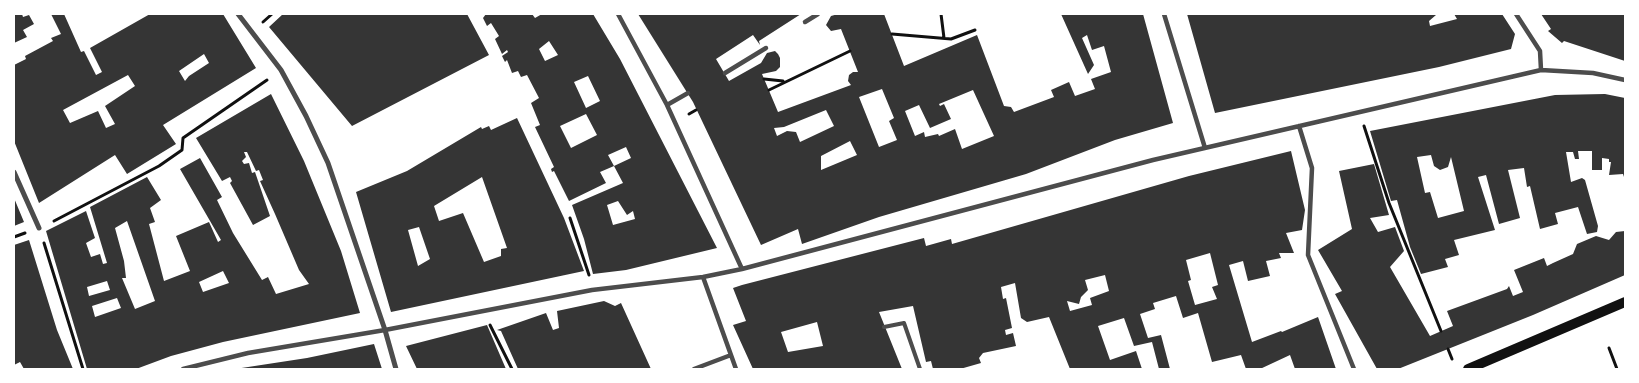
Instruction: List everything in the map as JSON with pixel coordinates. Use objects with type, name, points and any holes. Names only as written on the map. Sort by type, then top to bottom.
[{"type":"main road","points":[[1468,369],[1625,302]]},
{"type":"street","points":[[238,14],[280,70],[306,116],[328,163],[385,330],[396,369]]},
{"type":"street","points":[[618,14],[667,105],[742,269]]},
{"type":"street","points":[[805,22],[818,14]]},
{"type":"street","points":[[1164,14],[1205,148]]},
{"type":"street","points":[[1516,14],[1540,51],[1540,70]]},
{"type":"street","points":[[725,73],[766,48]]},
{"type":"street","points":[[183,369],[248,353],[385,330],[592,290],[703,277],[742,269],[1205,148],[1360,114],[1540,70],[1593,73],[1625,80]]},
{"type":"street","points":[[667,105],[688,93]]},
{"type":"street","points":[[1299,126],[1312,168],[1308,255],[1354,369]]},
{"type":"street","points":[[14,172],[40,228]]},
{"type":"street","points":[[703,277],[736,369]]},
{"type":"street","points":[[694,369],[731,355]]},
{"type":"lane","points":[[884,327],[904,323],[920,369]]},
{"type":"path","points":[[941,14],[944,38]]},
{"type":"path","points":[[892,34],[951,39],[975,30]]},
{"type":"path","points":[[769,90],[784,81],[850,51]]},
{"type":"path","points":[[14,237],[40,228],[159,166],[182,150],[183,138],[280,70]]},
{"type":"path","points":[[764,79],[784,81]]},
{"type":"path","points":[[1360,114],[1389,203],[1441,331]]},
{"type":"path","points":[[570,218],[592,290]]},
{"type":"path","points":[[40,228],[83,369]]},
{"type":"path","points":[[485,311],[512,369]]},
{"type":"path","points":[[1609,348],[1618,369]]},
{"type":"building","points":[[14,14],[22,14],[23,17],[29,15],[34,24],[23,30],[27,37],[14,43]]},
{"type":"building","points":[[51,14],[64,14],[81,52],[84,51],[96,75],[102,72],[90,48],[150,14],[223,14],[256,68],[163,125],[176,144],[127,174],[115,155],[39,203],[14,141],[14,65],[26,59],[25,56],[53,41],[51,38],[61,34]],"holes":[[[204,54],[209,63],[189,76],[185,81],[179,71]],[[128,75],[135,86],[105,106],[115,124],[106,128],[98,111],[70,123],[63,110]]]},
{"type":"building","points":[[283,14],[467,14],[489,55],[352,126],[269,27]]},
{"type":"building","points":[[486,14],[532,14],[535,18],[542,14],[593,14],[620,59],[717,248],[626,270],[593,274],[584,239],[572,205],[623,183],[614,166],[600,172],[606,183],[569,201],[554,171],[552,172],[551,169],[554,167],[535,127],[540,125],[531,103],[539,98],[527,75],[521,77],[518,71],[512,73],[507,60],[505,62],[502,56],[508,52],[507,50],[502,54],[495,39],[499,36],[491,23],[487,26],[483,18]],"holes":[[[549,41],[558,55],[545,61],[539,49]],[[588,76],[600,101],[586,108],[574,82]],[[586,114],[597,135],[571,148],[560,126]],[[626,147],[631,158],[614,166],[608,155]],[[618,201],[627,215],[633,211],[635,219],[613,225],[607,205]]]},
{"type":"building","points":[[638,14],[801,14],[759,41],[760,45],[753,35],[716,59],[729,81],[761,63],[767,53],[775,51],[780,58],[780,67],[776,71],[762,74],[778,112],[851,85],[848,81],[849,75],[853,72],[858,72],[841,29],[831,31],[826,25],[831,16],[838,14],[884,14],[904,66],[977,35],[1004,106],[1011,107],[1014,112],[1054,97],[1051,90],[1069,82],[1075,96],[1095,89],[1091,79],[1111,72],[1104,46],[1092,50],[1087,35],[1082,38],[1094,65],[1088,74],[1061,14],[1143,14],[1173,123],[1115,140],[1026,174],[879,217],[802,244],[798,229],[761,245],[693,102]],"holes":[[[882,89],[894,118],[889,121],[897,140],[879,147],[859,97]],[[973,90],[994,136],[962,149],[955,129],[939,136],[938,134],[925,137],[924,132],[915,136],[905,111],[919,105],[930,128],[951,119],[944,104],[940,106],[939,104]],[[826,110],[834,126],[800,142],[796,132],[787,131],[777,136],[774,128],[784,127]],[[850,141],[857,155],[821,170],[821,156]]]},
{"type":"building","points":[[1187,14],[1435,14],[1429,21],[1430,26],[1457,19],[1454,14],[1502,14],[1515,34],[1511,49],[1439,67],[1215,113]]},
{"type":"building","points":[[1541,14],[1625,14],[1625,61],[1564,41],[1562,43],[1548,31],[1551,29]]},
{"type":"building","points":[[271,94],[304,161],[341,251],[360,313],[223,342],[171,356],[136,369],[87,369],[46,231],[86,211],[95,238],[86,243],[91,257],[100,254],[103,264],[107,263],[90,207],[147,177],[161,200],[150,208],[155,222],[149,224],[164,281],[190,271],[176,236],[209,222],[218,242],[221,240],[180,169],[200,158],[222,197],[217,200],[233,233],[262,280],[268,277],[276,294],[309,284],[299,270],[260,181],[263,180],[259,170],[256,171],[247,152],[244,152],[246,157],[242,161],[244,164],[249,163],[252,173],[255,172],[270,216],[253,225],[230,183],[232,181],[230,177],[222,181],[196,138]],"holes":[[[127,221],[155,301],[135,309],[122,278],[126,278],[124,261],[115,228]],[[223,271],[229,283],[203,292],[199,282]],[[107,281],[110,290],[89,296],[87,287]],[[117,298],[121,308],[95,317],[92,306]]]},
{"type":"building","points":[[1605,94],[1625,98],[1625,180],[1623,174],[1609,175],[1611,162],[1609,162],[1609,159],[1602,158],[1602,170],[1592,170],[1592,151],[1578,151],[1579,159],[1575,159],[1573,152],[1566,152],[1571,182],[1582,178],[1585,180],[1598,226],[1597,232],[1587,234],[1578,207],[1555,213],[1558,224],[1540,229],[1530,186],[1527,187],[1524,168],[1508,170],[1520,218],[1499,224],[1486,175],[1478,177],[1495,230],[1454,240],[1459,255],[1445,259],[1448,267],[1421,274],[1410,247],[1397,200],[1391,201],[1370,131],[1555,95]],"holes":[[[1431,155],[1434,166],[1440,170],[1448,167],[1451,157],[1464,211],[1438,218],[1430,192],[1425,193],[1417,157]]]},
{"type":"building","points":[[517,118],[564,218],[584,271],[391,312],[356,192],[407,171],[481,127],[482,129],[489,126],[491,130]],"holes":[[[482,177],[507,248],[501,249],[501,256],[484,262],[463,213],[439,221],[434,206]],[[419,227],[430,259],[418,266],[408,230]]]},
{"type":"building","points":[[1291,151],[1305,210],[1302,230],[1286,233],[1294,253],[1279,253],[1281,258],[1266,261],[1270,276],[1248,281],[1243,261],[1229,265],[1252,342],[1318,317],[1336,369],[1295,369],[1290,355],[1260,369],[1246,369],[1241,355],[1212,362],[1198,313],[1183,318],[1176,296],[1153,303],[1155,309],[1140,314],[1148,338],[1161,335],[1170,369],[1159,369],[1152,342],[1134,346],[1124,318],[1098,326],[1110,360],[1136,351],[1142,369],[1070,369],[1049,317],[1027,322],[1021,318],[1015,283],[1001,287],[1003,299],[1006,298],[1012,328],[1005,330],[1006,335],[1013,333],[1016,346],[983,353],[979,358],[981,363],[960,369],[933,369],[931,361],[926,362],[913,306],[879,312],[902,369],[753,369],[733,325],[746,321],[733,288],[742,285],[924,238],[926,246],[951,239],[952,244],[1189,176]],"holes":[[[1210,253],[1218,285],[1212,287],[1217,299],[1195,305],[1188,281],[1191,280],[1186,260]],[[1105,275],[1109,291],[1090,298],[1092,305],[1070,311],[1067,301],[1079,304],[1081,297],[1088,290],[1085,280]],[[817,322],[823,346],[788,352],[781,332]]]},
{"type":"building","points":[[1374,164],[1389,215],[1370,218],[1378,232],[1395,227],[1404,251],[1390,267],[1430,336],[1453,326],[1447,311],[1507,289],[1509,286],[1513,296],[1523,292],[1514,270],[1544,258],[1547,266],[1573,254],[1577,244],[1596,236],[1609,240],[1616,232],[1625,231],[1625,275],[1533,315],[1398,369],[1377,369],[1335,294],[1342,291],[1318,250],[1352,229],[1339,171]]},
{"type":"building","points":[[14,198],[24,222],[14,226]]},
{"type":"building","points":[[29,240],[57,330],[73,369],[24,369],[20,362],[14,365],[14,245]]},
{"type":"building","points":[[604,301],[615,306],[621,303],[651,369],[518,369],[501,331],[497,330],[546,313],[553,330],[559,328],[557,311]]},
{"type":"building","points":[[487,325],[506,369],[417,369],[406,346]]},
{"type":"building","points":[[374,344],[382,369],[235,369],[307,358]]}]
